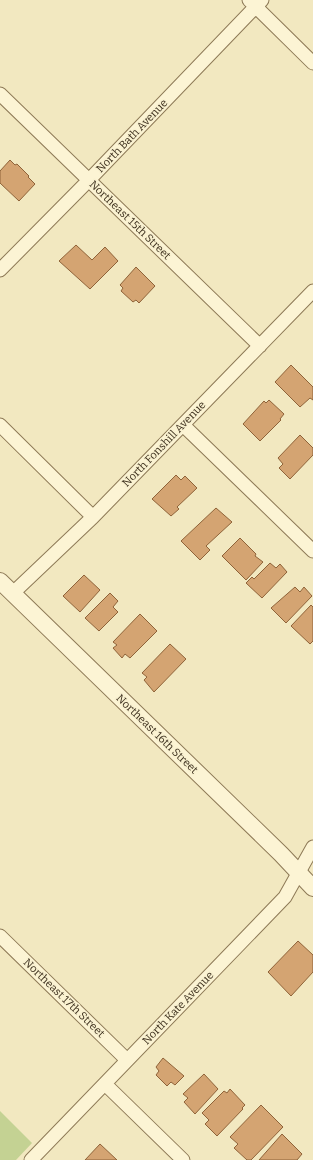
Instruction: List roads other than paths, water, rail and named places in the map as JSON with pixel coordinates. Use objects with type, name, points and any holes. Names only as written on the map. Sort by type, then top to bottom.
[{"type":"street","points":[[256,2],[313,63]]},
{"type":"street","name":"North Bath Avenue","points":[[0,270],[89,180],[256,2]]},
{"type":"street","name":"Northeast 15th Street","points":[[0,94],[260,346]]},
{"type":"street","name":"North Fonshill Avenue","points":[[13,593],[93,517],[313,291]]},
{"type":"street","points":[[183,424],[313,551]]},
{"type":"street","points":[[0,425],[93,517]]},
{"type":"street","name":"Northeast 16th Street","points":[[0,581],[275,848],[313,888]]},
{"type":"street","name":"North Kate Avenue","points":[[31,1160],[285,897],[313,848]]},
{"type":"street","name":"Northeast 17th Street","points":[[0,936],[127,1060]]},
{"type":"street","points":[[104,1084],[183,1160]]}]
